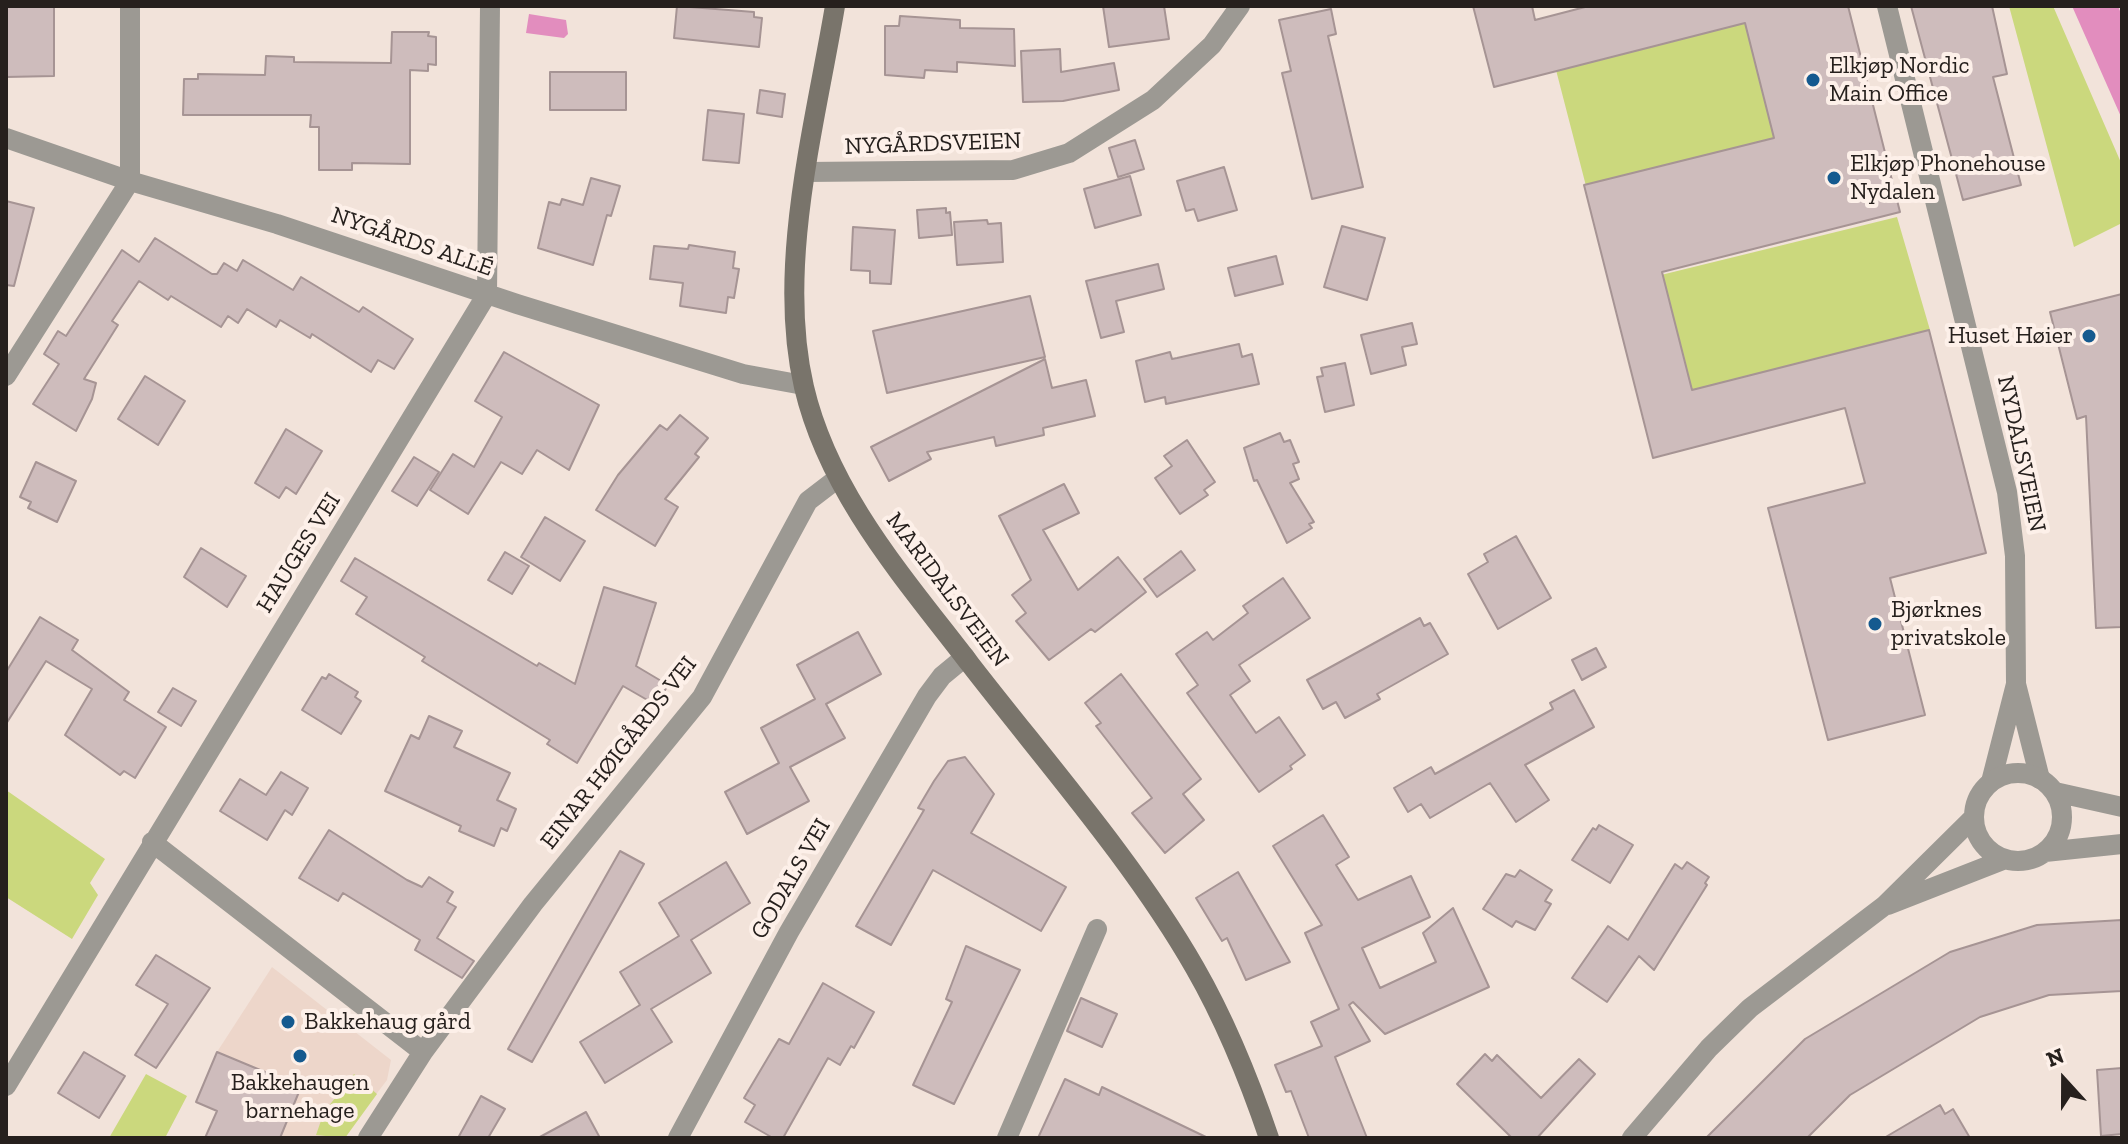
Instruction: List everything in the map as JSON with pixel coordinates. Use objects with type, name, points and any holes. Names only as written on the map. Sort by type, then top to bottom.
[{"type":"main road","name":"MARIDALSVEIEN","points":[[835,6],[799,231],[795,306],[803,385],[838,478],[887,556],[1133,877],[1193,965],[1231,1039],[1269,1138]]},
{"type":"street","points":[[6,376],[130,181],[130,6]]},
{"type":"street","points":[[487,294],[490,6]]},
{"type":"street","name":"NYGÅRDSVEIEN","points":[[807,172],[1013,170],[1069,153],[1153,100],[1212,45],[1240,6]]},
{"type":"street","name":"NYDALSVEIEN","points":[[1887,6],[2007,492],[2015,556],[2016,684],[1991,782]]},
{"type":"street","name":"NYGÅRDS ALLÉ","points":[[6,138],[130,181],[277,224],[743,374],[803,385]]},
{"type":"street","name":"HAUGES VEI","points":[[6,1086],[487,294]]},
{"type":"street","name":"EINAR HØIGÅRDS VEI","points":[[368,1138],[423,1052],[533,904],[702,697],[808,501],[838,478]]},
{"type":"street","name":"GODALS VEI","points":[[678,1138],[789,932],[927,696],[942,676],[965,657]]},
{"type":"street","name":"NYDALSVEIEN","points":[[2016,684],[2047,786]]},
{"type":"street","points":[[2003,860],[1981,844],[1973,818],[1978,798],[1991,782],[2015,773],[2074,799],[2122,807]]},
{"type":"street","points":[[2045,852],[2060,831],[2061,804],[2047,786]]},
{"type":"street","points":[[1632,1138],[1700,1058],[1750,1008],[1884,906],[1973,818]]},
{"type":"street","points":[[152,842],[423,1052]]},
{"type":"street","points":[[1884,906],[2003,860],[2025,861],[2045,852],[2122,844]]},
{"type":"street","points":[[1007,1138],[1097,929]]},
{"type":"shaded area","points":[[2072,6],[2118,6],[2122,16],[2122,119]]},
{"type":"shaded area","points":[[529,14],[566,20],[568,34],[564,38],[526,33]]},
{"type":"shaded area","name":"Bakkehaugen barnehage","points":[[272,967],[391,1060],[387,1080],[343,1138],[205,1138],[217,1111],[196,1102],[217,1052]]},
{"type":"green space","points":[[2009,6],[2053,6],[2122,165],[2122,223],[2074,247]]},
{"type":"green space","points":[[1747,22],[1776,139],[1586,186],[1556,70]]},
{"type":"green space","points":[[1897,217],[1930,330],[1692,391],[1685,361],[1633,374],[1661,275]]},
{"type":"green space","points":[[6,790],[105,859],[90,883],[98,895],[72,939],[6,897]]},
{"type":"green space","points":[[146,1074],[187,1096],[165,1138],[109,1138]]},
{"type":"green space","points":[[354,1074],[377,1094],[345,1138],[316,1135],[324,1112]]},
{"type":"building","points":[[6,6],[54,6],[54,76],[6,77]]},
{"type":"building","points":[[677,6],[754,12],[754,17],[762,18],[759,47],[674,38]]},
{"type":"building","points":[[1103,6],[1164,6],[1169,39],[1109,47]]},
{"type":"building","points":[[1473,6],[1532,6],[1535,20],[1589,6],[1848,6],[1900,212],[1662,272],[1692,390],[1929,330],[1986,553],[1890,578],[1925,715],[1828,740],[1768,508],[1865,483],[1845,408],[1653,458],[1584,185],[1774,138],[1745,23],[1494,87]]},
{"type":"building","points":[[1911,6],[1992,6],[2007,74],[1993,77],[2021,185],[1963,200]]},
{"type":"building","points":[[1331,9],[1336,34],[1328,36],[1363,187],[1312,199],[1282,73],[1291,71],[1279,20]]},
{"type":"building","points":[[900,16],[960,20],[960,28],[1014,29],[1015,66],[957,62],[957,72],[925,70],[924,78],[885,75],[885,26],[899,26]]},
{"type":"building","points":[[392,32],[429,32],[428,36],[436,37],[436,65],[428,64],[428,71],[410,70],[410,164],[352,163],[352,170],[319,170],[319,127],[310,127],[311,115],[183,115],[184,79],[198,79],[198,74],[265,75],[266,56],[294,57],[294,62],[391,63]]},
{"type":"building","points":[[1060,49],[1061,72],[1114,63],[1119,90],[1063,101],[1023,102],[1021,51]]},
{"type":"building","points":[[550,72],[626,72],[626,110],[550,110]]},
{"type":"building","points":[[760,90],[785,94],[782,117],[757,113]]},
{"type":"building","points":[[708,110],[744,114],[739,163],[703,160]]},
{"type":"building","points":[[1135,140],[1144,169],[1118,177],[1109,148]]},
{"type":"building","points":[[1224,167],[1237,210],[1198,221],[1194,209],[1186,211],[1177,181]]},
{"type":"building","points":[[1130,176],[1141,215],[1095,228],[1084,189]]},
{"type":"building","points":[[591,178],[620,186],[611,216],[607,215],[593,265],[538,248],[549,202],[560,205],[562,199],[583,205]]},
{"type":"building","points":[[6,201],[34,208],[14,286],[6,285]]},
{"type":"building","points":[[946,208],[946,213],[950,212],[952,235],[919,238],[917,210]]},
{"type":"building","points":[[987,220],[988,224],[1001,223],[1003,262],[957,265],[954,222]]},
{"type":"building","points":[[1342,226],[1385,238],[1367,300],[1324,287]]},
{"type":"building","points":[[853,227],[895,230],[891,284],[870,283],[870,271],[851,270]]},
{"type":"building","points":[[155,238],[212,274],[217,274],[224,263],[237,271],[243,260],[293,290],[301,277],[359,312],[363,307],[413,339],[394,369],[378,360],[371,372],[312,334],[310,338],[280,320],[276,327],[247,309],[238,323],[228,316],[221,327],[171,296],[168,300],[139,281],[112,321],[118,325],[84,379],[96,383],[92,399],[76,431],[33,404],[59,364],[44,354],[58,331],[66,336],[122,250],[139,262]]},
{"type":"building","points":[[689,245],[735,252],[733,268],[739,269],[734,298],[728,297],[726,313],[680,306],[683,283],[650,279],[654,246],[688,249]]},
{"type":"building","points":[[1276,256],[1283,284],[1235,296],[1228,268]]},
{"type":"building","points":[[1158,264],[1164,289],[1116,301],[1124,332],[1101,338],[1086,281]]},
{"type":"building","points":[[2122,294],[2122,627],[2096,628],[2086,416],[2077,419],[2050,312]]},
{"type":"building","points":[[1030,296],[1045,357],[887,393],[873,331]]},
{"type":"building","points":[[1412,323],[1417,344],[1402,347],[1406,365],[1371,374],[1361,335]]},
{"type":"building","points":[[1239,344],[1242,357],[1252,354],[1259,384],[1166,404],[1165,397],[1145,402],[1136,361],[1170,352],[1172,359]]},
{"type":"building","points":[[504,352],[599,405],[569,470],[537,450],[522,474],[501,462],[468,514],[430,490],[453,454],[474,467],[502,417],[475,401]]},
{"type":"building","points":[[1045,359],[1052,388],[1086,380],[1095,416],[1043,428],[1044,435],[996,446],[994,437],[927,452],[931,459],[889,481],[871,447]]},
{"type":"building","points":[[1345,363],[1354,405],[1325,412],[1317,377],[1323,376],[1321,368]]},
{"type":"building","points":[[145,376],[185,401],[158,445],[118,419]]},
{"type":"building","points":[[680,415],[708,438],[695,454],[699,457],[665,499],[678,507],[655,546],[596,510],[618,475],[660,425],[667,430]]},
{"type":"building","points":[[286,429],[322,451],[296,494],[286,487],[279,498],[255,483]]},
{"type":"building","points":[[1280,433],[1284,442],[1290,440],[1299,462],[1293,464],[1299,479],[1290,483],[1314,522],[1309,524],[1312,528],[1287,543],[1257,480],[1254,481],[1244,448]]},
{"type":"building","points":[[1187,440],[1215,482],[1204,490],[1208,495],[1180,514],[1155,478],[1172,466],[1164,456]]},
{"type":"building","points":[[414,457],[439,472],[417,506],[392,491]]},
{"type":"building","points":[[36,462],[76,481],[57,522],[28,508],[31,502],[20,497]]},
{"type":"building","points":[[1064,484],[1079,513],[1043,530],[1078,590],[1118,557],[1146,592],[1095,632],[1091,629],[1049,660],[1016,621],[1026,613],[1012,595],[1031,580],[999,516]]},
{"type":"building","points":[[545,517],[585,541],[560,581],[521,557]]},
{"type":"building","points":[[1516,536],[1551,598],[1498,629],[1468,574],[1488,562],[1484,554]]},
{"type":"building","points":[[201,548],[246,576],[227,607],[184,577]]},
{"type":"building","points":[[1181,551],[1195,570],[1157,597],[1144,579]]},
{"type":"building","points":[[505,552],[529,566],[512,594],[488,580]]},
{"type":"building","points":[[355,558],[537,666],[539,663],[575,684],[604,587],[656,603],[636,666],[668,685],[656,705],[623,686],[577,763],[547,744],[550,740],[422,661],[425,657],[356,614],[367,597],[341,581]]},
{"type":"building","points":[[1283,578],[1310,618],[1239,665],[1250,681],[1230,695],[1256,733],[1279,717],[1305,755],[1290,766],[1292,769],[1259,792],[1187,693],[1198,685],[1176,654],[1207,632],[1213,640],[1248,613],[1243,606]]},
{"type":"building","points":[[40,617],[78,640],[72,650],[129,692],[124,700],[166,727],[135,778],[124,771],[120,775],[65,735],[92,689],[46,661],[6,724],[6,672]]},
{"type":"building","points":[[1420,618],[1424,626],[1430,623],[1448,654],[1377,694],[1380,699],[1345,718],[1336,702],[1323,709],[1307,680]]},
{"type":"building","points":[[858,632],[881,674],[826,704],[845,738],[790,767],[809,801],[747,834],[725,792],[779,763],[761,728],[815,699],[797,665]]},
{"type":"building","points":[[1596,648],[1606,667],[1582,680],[1572,660]]},
{"type":"building","points":[[329,674],[358,692],[355,697],[361,701],[341,734],[302,710],[322,677],[326,679]]},
{"type":"building","points":[[1121,674],[1201,779],[1183,794],[1204,820],[1165,853],[1132,813],[1152,798],[1096,726],[1101,723],[1085,703]]},
{"type":"building","points":[[173,688],[196,701],[181,726],[158,712]]},
{"type":"building","points":[[1574,690],[1594,727],[1525,765],[1549,800],[1516,822],[1490,783],[1430,818],[1421,804],[1408,812],[1394,788],[1431,767],[1435,774],[1553,709],[1550,703]]},
{"type":"building","points":[[429,716],[462,731],[454,747],[510,773],[497,800],[516,809],[507,831],[501,828],[494,846],[459,831],[461,826],[385,791],[411,735],[419,739]]},
{"type":"building","points":[[965,757],[994,794],[971,833],[1066,887],[1041,931],[933,870],[891,945],[856,926],[924,810],[918,808],[934,781],[948,761]]},
{"type":"building","points":[[281,772],[308,788],[292,815],[285,810],[267,840],[220,811],[240,779],[266,795]]},
{"type":"building","points":[[1323,815],[1349,857],[1336,865],[1358,900],[1411,876],[1430,917],[1362,948],[1380,988],[1436,962],[1423,933],[1453,908],[1489,987],[1385,1034],[1353,1002],[1349,1005],[1370,1041],[1335,1057],[1367,1138],[1309,1138],[1291,1091],[1286,1092],[1275,1065],[1322,1046],[1311,1022],[1339,1009],[1305,933],[1322,925],[1273,846]]},
{"type":"building","points":[[1599,825],[1633,845],[1610,883],[1572,860],[1593,828],[1596,830]]},
{"type":"building","points":[[329,830],[407,880],[422,887],[429,877],[453,892],[447,902],[456,907],[437,938],[474,961],[462,978],[415,950],[420,940],[343,893],[338,901],[299,878]]},
{"type":"building","points":[[620,851],[644,864],[532,1062],[508,1049]]},
{"type":"building","points":[[726,862],[750,903],[691,940],[711,973],[651,1009],[672,1042],[605,1083],[580,1042],[640,1005],[620,972],[679,936],[659,903]]},
{"type":"building","points":[[1687,862],[1709,877],[1705,883],[1707,885],[1654,970],[1639,956],[1607,1002],[1572,978],[1608,926],[1628,940],[1675,864],[1682,869]]},
{"type":"building","points":[[1520,870],[1552,890],[1545,901],[1551,904],[1535,930],[1516,921],[1512,927],[1483,909],[1506,874],[1515,877]]},
{"type":"building","points":[[1238,872],[1290,962],[1246,980],[1227,938],[1222,941],[1196,898]]},
{"type":"building","points":[[2122,920],[2122,991],[2049,995],[1980,1017],[1850,1095],[1807,1138],[1706,1138],[1805,1039],[1950,952],[2037,925]]},
{"type":"building","points":[[966,946],[1020,970],[954,1104],[913,1085],[952,1002],[946,999]]},
{"type":"building","points":[[156,955],[210,988],[156,1068],[135,1055],[168,1004],[136,985]]},
{"type":"building","points":[[823,983],[874,1012],[854,1048],[851,1046],[840,1065],[828,1058],[783,1138],[773,1138],[745,1122],[755,1105],[744,1098],[779,1039],[789,1044]]},
{"type":"building","points":[[1081,998],[1117,1014],[1102,1047],[1067,1031]]},
{"type":"building","points":[[84,1052],[125,1076],[99,1118],[58,1093]]},
{"type":"building","points":[[217,1052],[301,1087],[280,1138],[205,1138],[217,1111],[196,1102]]},
{"type":"building","points":[[1485,1054],[1492,1061],[1497,1055],[1541,1098],[1579,1059],[1595,1074],[1537,1138],[1512,1138],[1457,1084]]},
{"type":"building","points":[[2122,1068],[2122,1134],[2101,1136],[2097,1070]]},
{"type":"building","points":[[1065,1079],[1099,1095],[1102,1087],[1208,1138],[1038,1138]]},
{"type":"building","points":[[481,1096],[505,1109],[488,1138],[458,1138]]},
{"type":"building","points":[[1940,1105],[1945,1114],[1953,1109],[1970,1138],[1884,1138]]},
{"type":"building","points":[[586,1112],[600,1138],[538,1138]]},
{"type":"place","name":"Elkjøp Nordic Main Office","points":[[1813,80]]},
{"type":"place","name":"Elkjøp Phonehouse Nydalen","points":[[1834,178]]},
{"type":"place","name":"Huset Høier","points":[[2089,336]]},
{"type":"place","name":"Bjørknes privatskole","points":[[1875,624]]},
{"type":"place","name":"Bakkehaug gård","points":[[288,1022]]},
{"type":"place","name":"Bakkehaugen barnehage","points":[[300,1056]]}]
